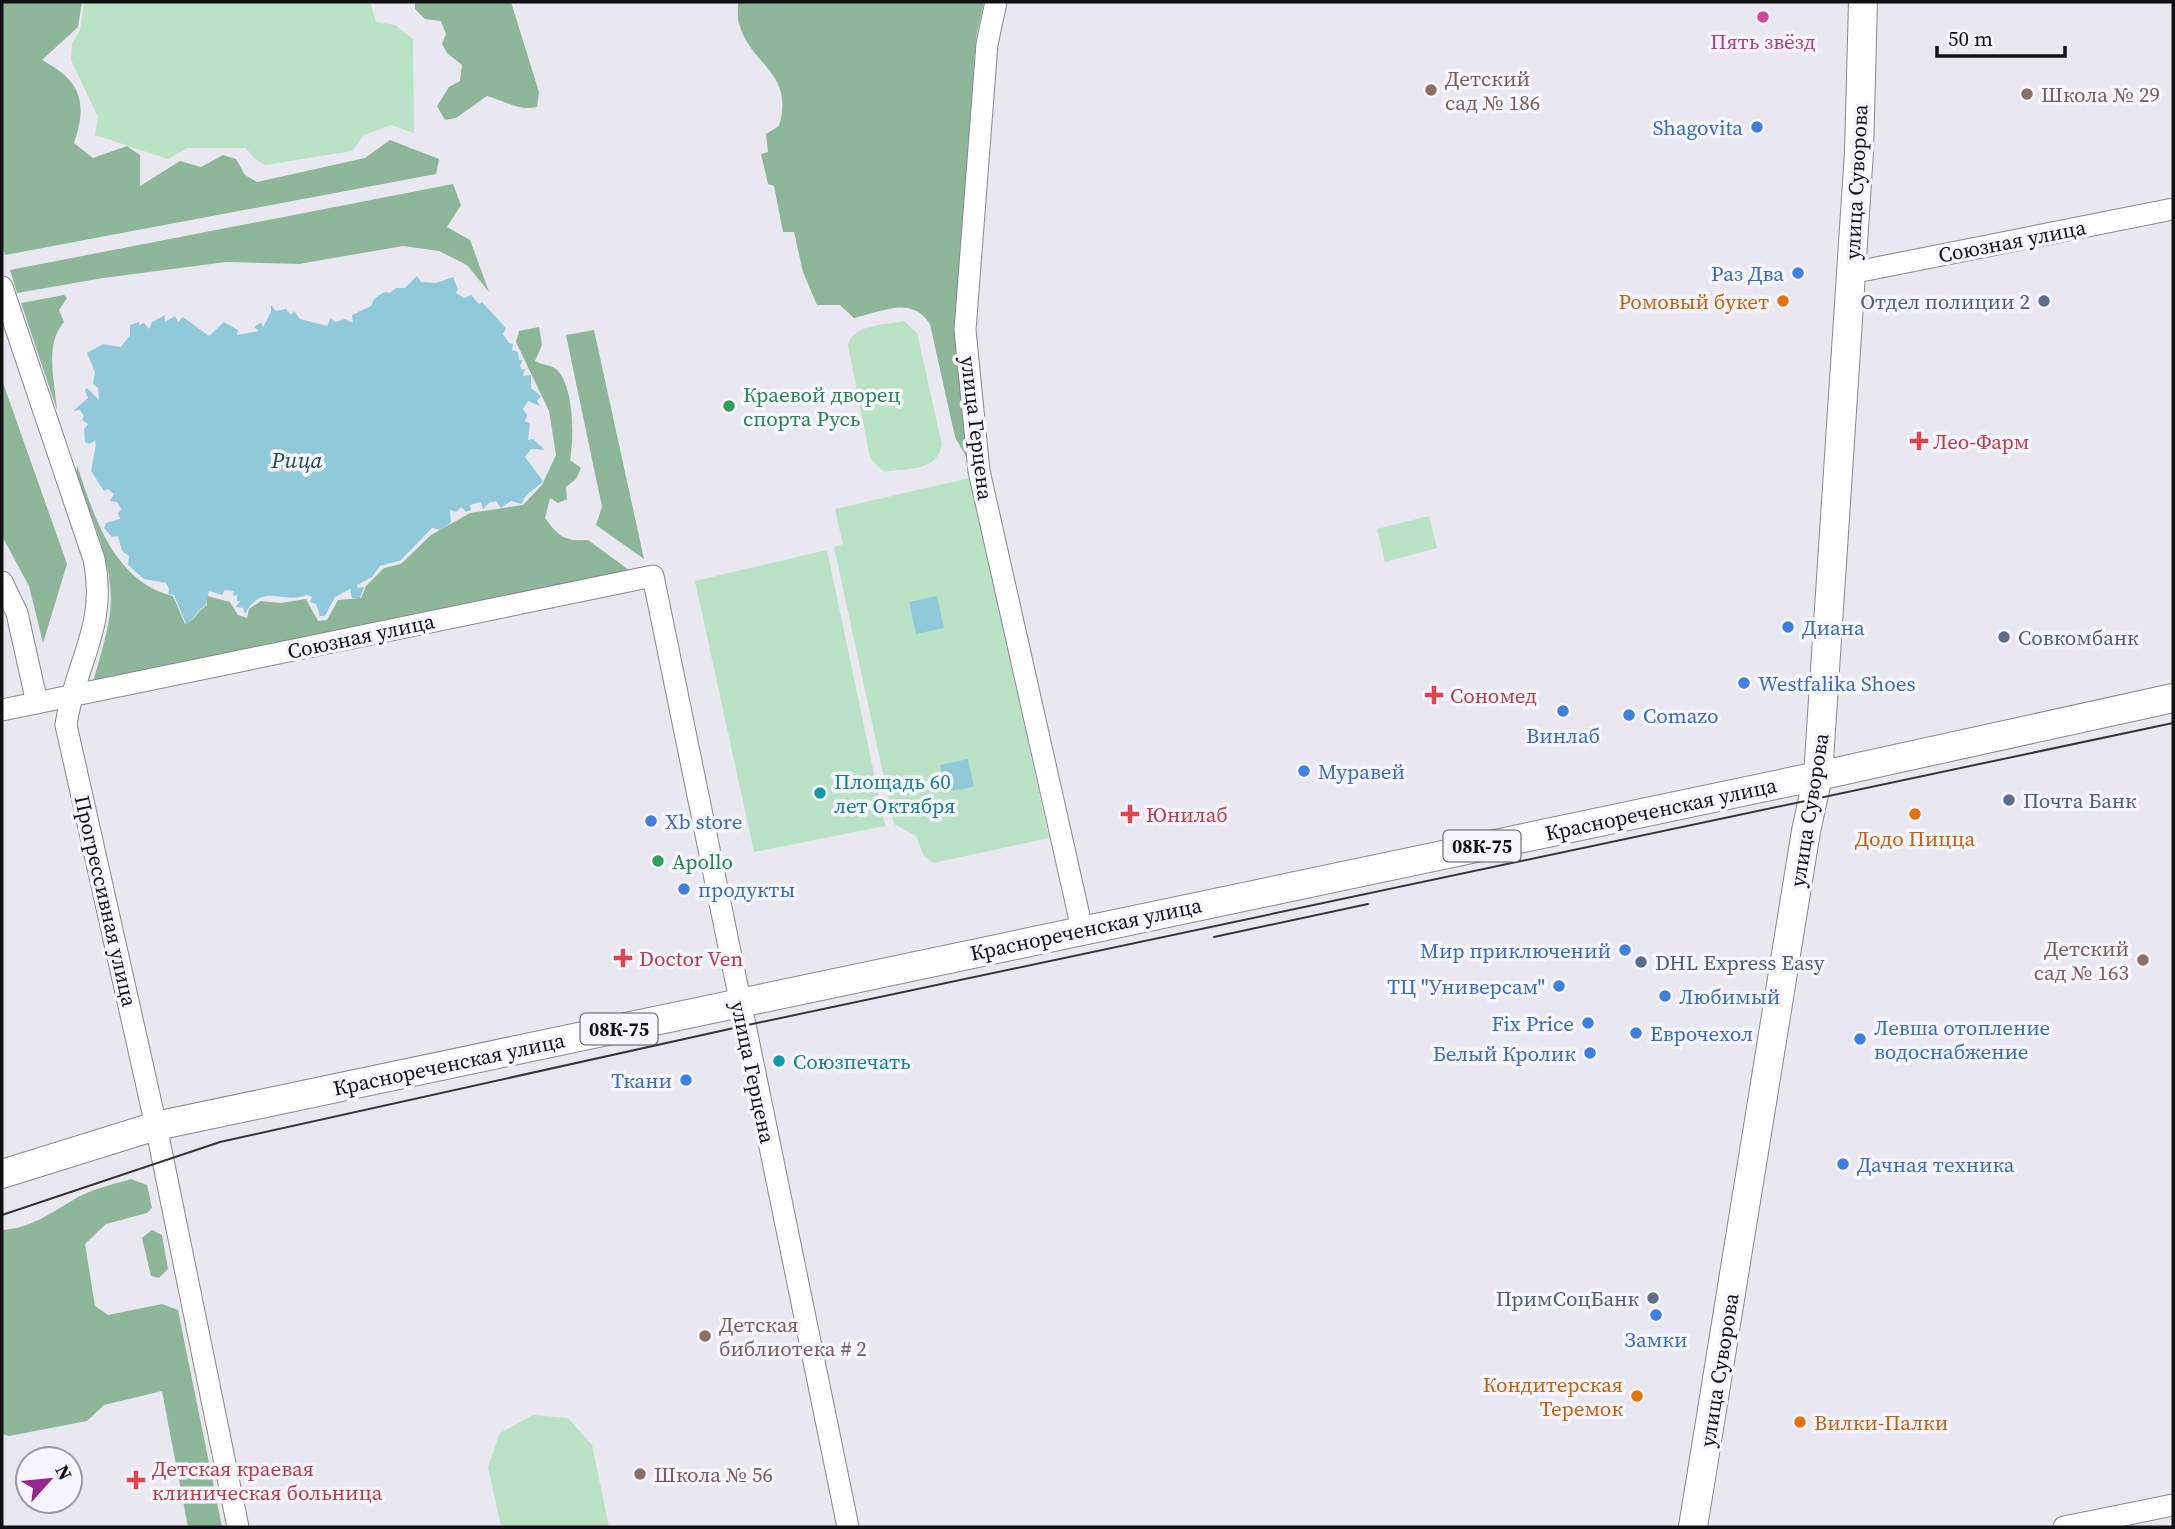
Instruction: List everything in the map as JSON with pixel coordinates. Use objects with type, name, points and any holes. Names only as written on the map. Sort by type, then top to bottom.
[{"type":"main road","name":"улица Суворова","points":[[1693,1527],[1806,831],[1818,776],[1851,273],[1863,2]]},
{"type":"main road","name":"Краснореченская улица","points":[[2,1174],[156,1126],[1818,776],[2173,698]]},
{"type":"street","name":"улица Герцена","points":[[996,2],[987,44],[965,330],[979,471],[1082,929]]},
{"type":"street","name":"Союзная улица","points":[[1851,273],[2173,209]]},
{"type":"street","name":"Прогрессивная улица","points":[[2,287],[94,559],[99,586],[91,642],[70,697],[66,725],[156,1126],[238,1527]]},
{"type":"street","name":"улица Герцена","points":[[653,576],[848,1527]]},
{"type":"street","name":"Союзная улица","points":[[2,710],[653,576]]},
{"type":"street","points":[[2,582],[17,612],[37,703]]},
{"type":"street","points":[[2064,1527],[2173,1505]]},
{"type":"green space","points":[[2,2],[82,2],[78,27],[42,60],[65,76],[78,94],[80,116],[74,143],[93,158],[127,146],[140,155],[140,186],[180,161],[201,167],[223,155],[236,159],[245,175],[257,182],[365,158],[390,140],[439,159],[436,174],[5,255],[2,244]]},
{"type":"green space","points":[[84,2],[370,2],[376,22],[395,25],[413,39],[414,133],[391,125],[364,135],[352,151],[265,165],[255,159],[246,148],[187,148],[168,159],[95,135],[98,117],[71,60],[72,44],[80,30]]},
{"type":"green space","points":[[415,2],[511,2],[539,92],[537,107],[518,107],[487,96],[456,118],[445,120],[437,106],[449,87],[460,81],[462,65],[447,53],[442,44],[446,34],[441,21],[425,19],[415,9]]},
{"type":"green space","points":[[984,2],[976,38],[955,330],[972,467],[955,437],[930,324],[922,315],[914,310],[895,308],[854,318],[840,305],[817,305],[803,272],[794,232],[783,232],[774,186],[768,184],[761,154],[768,152],[766,134],[779,126],[781,93],[770,70],[745,38],[738,22],[738,3]]},
{"type":"green space","points":[[453,184],[461,205],[447,227],[470,240],[489,292],[467,265],[439,251],[403,246],[299,264],[226,262],[103,278],[17,293],[10,270]]},
{"type":"green space","points":[[64,295],[67,298],[59,310],[64,322],[54,341],[52,352],[57,410],[21,303]]},
{"type":"green space","points":[[904,321],[917,333],[942,445],[939,454],[927,464],[884,472],[870,458],[848,345],[851,338],[863,329]]},
{"type":"green space","points":[[539,327],[542,345],[535,361],[554,368],[564,380],[572,415],[570,460],[581,468],[576,479],[566,487],[567,499],[558,503],[550,498],[545,518],[563,536],[573,540],[588,540],[633,573],[93,682],[107,630],[111,595],[106,560],[76,475],[77,465],[99,526],[109,545],[136,577],[173,596],[185,624],[207,605],[207,596],[230,602],[238,615],[247,618],[249,609],[261,601],[280,603],[306,599],[318,621],[327,620],[338,600],[361,598],[366,586],[384,568],[401,564],[431,535],[470,513],[523,505],[542,485],[556,455],[549,411],[516,342],[519,331]]},
{"type":"green space","points":[[594,330],[644,559],[596,525],[602,507],[566,335]]},
{"type":"green space","points":[[2,380],[67,564],[43,643],[29,586],[2,536]]},
{"type":"green space","points":[[970,478],[1049,838],[933,863],[924,856],[916,836],[894,824],[834,547],[843,544],[835,509]]},
{"type":"green space","points":[[1429,516],[1437,548],[1385,562],[1377,529]]},
{"type":"green space","points":[[827,550],[885,826],[754,852],[695,581]]},
{"type":"green space","points":[[131,1179],[147,1185],[152,1208],[147,1213],[106,1224],[85,1244],[95,1306],[108,1315],[162,1304],[178,1310],[222,1527],[188,1527],[162,1391],[104,1405],[87,1421],[9,1436],[2,1434],[2,1230],[32,1223],[84,1194]]},
{"type":"green space","points":[[152,1230],[162,1235],[168,1269],[159,1278],[151,1276],[142,1238]]},
{"type":"green space","points":[[533,1415],[568,1418],[592,1445],[609,1527],[501,1527],[488,1467],[500,1433]]},
{"type":"water","name":"Рица","points":[[417,276],[421,282],[436,283],[453,277],[458,289],[456,293],[464,298],[471,295],[479,304],[482,302],[506,328],[503,334],[509,343],[513,344],[512,350],[518,352],[519,360],[523,360],[520,366],[522,370],[525,369],[523,376],[531,375],[531,388],[541,396],[537,401],[540,406],[528,401],[523,409],[527,415],[525,421],[530,424],[528,440],[533,439],[545,450],[531,449],[525,457],[543,481],[526,496],[522,504],[511,501],[501,508],[496,501],[483,509],[481,502],[470,505],[471,510],[466,512],[461,507],[456,512],[450,510],[451,522],[441,530],[432,528],[401,560],[380,566],[372,577],[357,585],[358,588],[364,587],[360,598],[352,598],[350,589],[335,597],[325,616],[320,616],[316,604],[310,602],[312,597],[307,595],[289,598],[266,596],[252,604],[245,614],[243,608],[236,607],[240,601],[237,601],[237,595],[233,596],[234,591],[225,590],[222,595],[209,591],[206,605],[186,624],[174,595],[168,594],[166,583],[144,579],[128,565],[129,556],[122,551],[118,536],[112,537],[104,528],[106,523],[120,519],[118,513],[121,509],[117,502],[110,501],[114,494],[108,489],[104,491],[91,471],[95,441],[89,444],[85,442],[84,429],[88,424],[82,420],[84,416],[80,410],[73,411],[88,398],[85,390],[87,388],[99,400],[98,388],[93,384],[95,372],[87,353],[103,344],[121,347],[130,335],[130,325],[144,323],[149,329],[152,322],[165,315],[165,322],[175,316],[178,322],[183,317],[209,336],[224,322],[238,330],[237,335],[259,331],[254,327],[261,322],[263,327],[271,312],[271,305],[276,311],[286,309],[291,315],[294,311],[300,319],[327,326],[331,318],[335,322],[345,319],[353,323],[352,315],[371,306],[374,299],[384,292],[390,293],[396,288],[405,288]]},
{"type":"water","points":[[937,596],[944,628],[916,634],[909,602]]},
{"type":"water","points":[[968,759],[974,787],[946,792],[940,765]]},
{"type":"tram line","points":[[2,1215],[220,1142],[743,1026],[2173,723]]},
{"type":"tram line","points":[[1214,937],[1368,904]]},
{"type":"place","name":"Пять звёзд","points":[[1763,17]]},
{"type":"place","name":"Детский сад № 186","points":[[1431,90]]},
{"type":"place","name":"Школа № 29","points":[[2027,94]]},
{"type":"place","name":"Shagovita","points":[[1757,127]]},
{"type":"place","name":"Раз Два","points":[[1798,273]]},
{"type":"place","name":"Ромовый букет","points":[[1783,301]]},
{"type":"place","name":"Отдел полиции 2","points":[[2044,301]]},
{"type":"place","name":"Краевой дворец спорта Русь","points":[[729,406]]},
{"type":"place","name":"Лео-Фарм","points":[[1919,441]]},
{"type":"place","name":"Диана","points":[[1788,627]]},
{"type":"place","name":"Совкомбанк","points":[[2004,637]]},
{"type":"place","name":"Westfalika Shoes","points":[[1744,683]]},
{"type":"place","name":"Сономед","points":[[1434,695]]},
{"type":"place","name":"Винлаб","points":[[1563,711]]},
{"type":"place","name":"Comazo","points":[[1629,715]]},
{"type":"place","name":"Муравей","points":[[1304,771]]},
{"type":"place","name":"Площадь 60 лет Октября","points":[[820,793]]},
{"type":"place","name":"Почта Банк","points":[[2009,800]]},
{"type":"place","name":"Юнилаб","points":[[1130,814]]},
{"type":"place","name":"Додо Пицца","points":[[1915,814]]},
{"type":"place","name":"Xb store","points":[[651,821]]},
{"type":"place","name":"Apollo","points":[[658,861]]},
{"type":"place","name":"продукты","points":[[684,889]]},
{"type":"place","name":"Мир приключений","points":[[1625,950]]},
{"type":"place","name":"Doctor Ven","points":[[623,958]]},
{"type":"place","name":"Детский сад № 163","points":[[2143,960]]},
{"type":"place","name":"DHL Express Easy","points":[[1641,962]]},
{"type":"place","name":"ТЦ \"Универсам\"","points":[[1559,986]]},
{"type":"place","name":"Любимый","points":[[1665,996]]},
{"type":"place","name":"Fix Price","points":[[1588,1023]]},
{"type":"place","name":"Еврочехол","points":[[1636,1033]]},
{"type":"place","name":"Левша отопление водоснабжение","points":[[1860,1039]]},
{"type":"place","name":"Белый Кролик","points":[[1590,1053]]},
{"type":"place","name":"Союзпечать","points":[[779,1061]]},
{"type":"place","name":"Ткани","points":[[686,1080]]},
{"type":"place","name":"Дачная техника","points":[[1843,1164]]},
{"type":"place","name":"ПримСоцБанк","points":[[1653,1298]]},
{"type":"place","name":"Замки","points":[[1656,1315]]},
{"type":"place","name":"Детская библиотека # 2","points":[[705,1336]]},
{"type":"place","name":"Кондитерская Теремок","points":[[1637,1396]]},
{"type":"place","name":"Вилки-Палки","points":[[1800,1422]]},
{"type":"place","name":"Школа № 56","points":[[640,1474]]},
{"type":"place","name":"Детская краевая клиническая больница","points":[[136,1480]]}]
